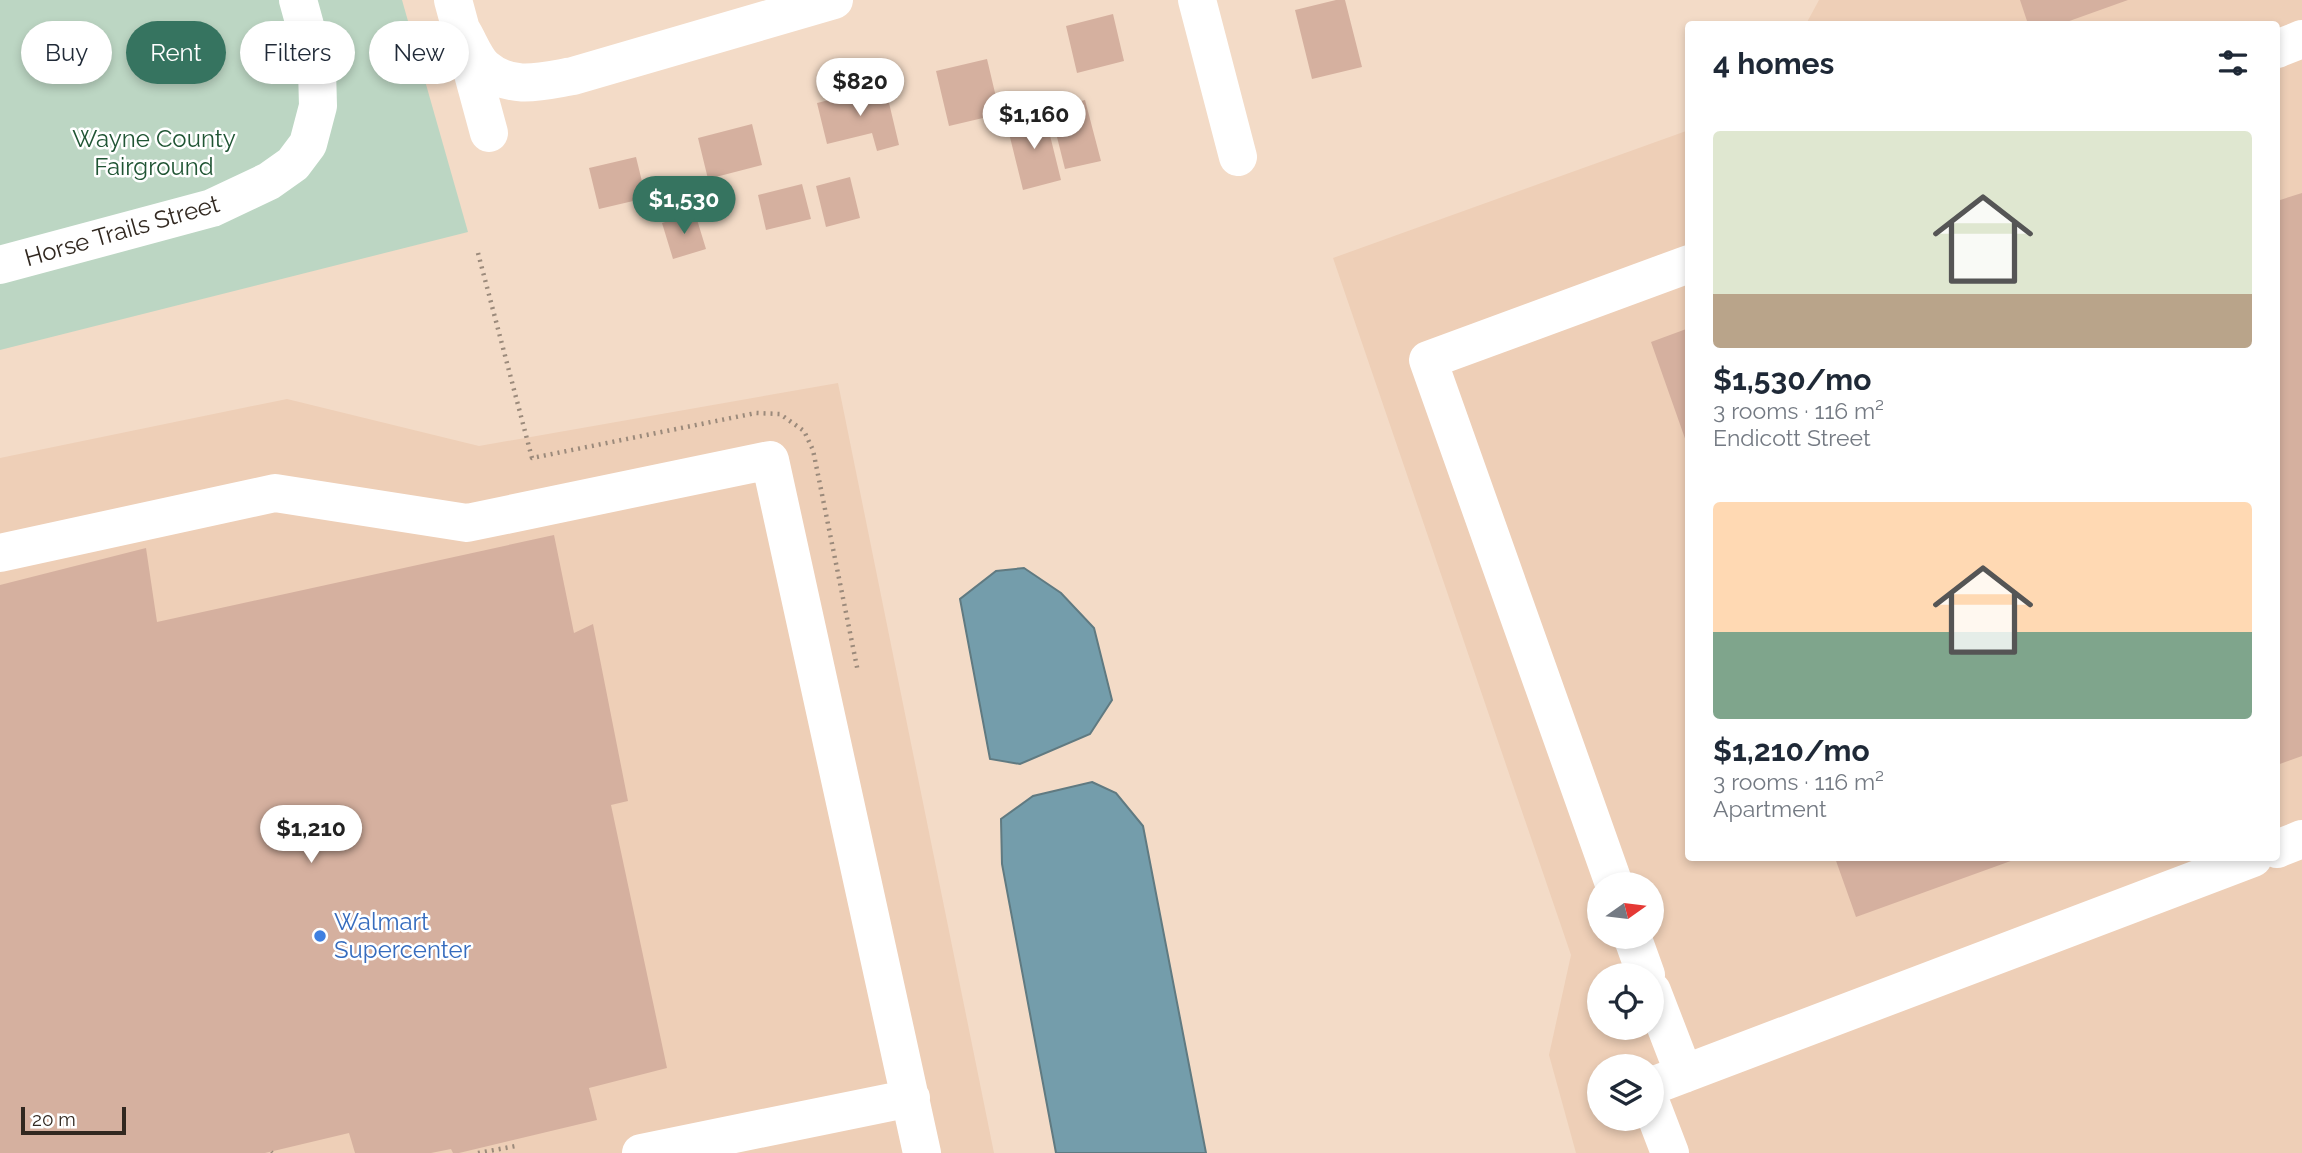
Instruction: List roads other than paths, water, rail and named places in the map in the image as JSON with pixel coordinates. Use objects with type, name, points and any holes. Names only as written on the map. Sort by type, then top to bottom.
[{"type":"street","name":"Horse Trails Street","points":[[0,265],[212,208],[269,181],[293,164],[308,144],[318,106],[317,69],[298,0]]},
{"type":"street","points":[[457,16],[484,67],[513,83],[532,83],[573,76],[834,0]]},
{"type":"street","points":[[1197,0],[1238,157]]},
{"type":"street","points":[[457,16],[489,133]]},
{"type":"street","points":[[2280,48],[2302,39]]},
{"type":"street","points":[[1610,872],[1428,360],[1685,265]]},
{"type":"street","points":[[0,553],[275,494],[467,523],[770,460],[922,1153]]},
{"type":"street","points":[[2280,848],[2302,839]]},
{"type":"street","points":[[1661,1040],[1668,1080],[2245,861]]},
{"type":"street","points":[[641,1153],[911,1098]]},
{"type":"street","points":[[1662,1131],[1670,1153]]},
{"type":"water","points":[[1024,568],[1061,593],[1094,628],[1112,700],[1090,734],[1020,764],[990,759],[960,599],[996,571]]},
{"type":"water","points":[[1092,782],[1116,793],[1143,826],[1206,1153],[1056,1153],[1002,864],[1001,819],[1033,796]]},
{"type":"place","name":"Walmart Supercenter","points":[[320,936]]},
{"type":"park label","name":"Wayne County Fairground","points":[[154,153]]}]
